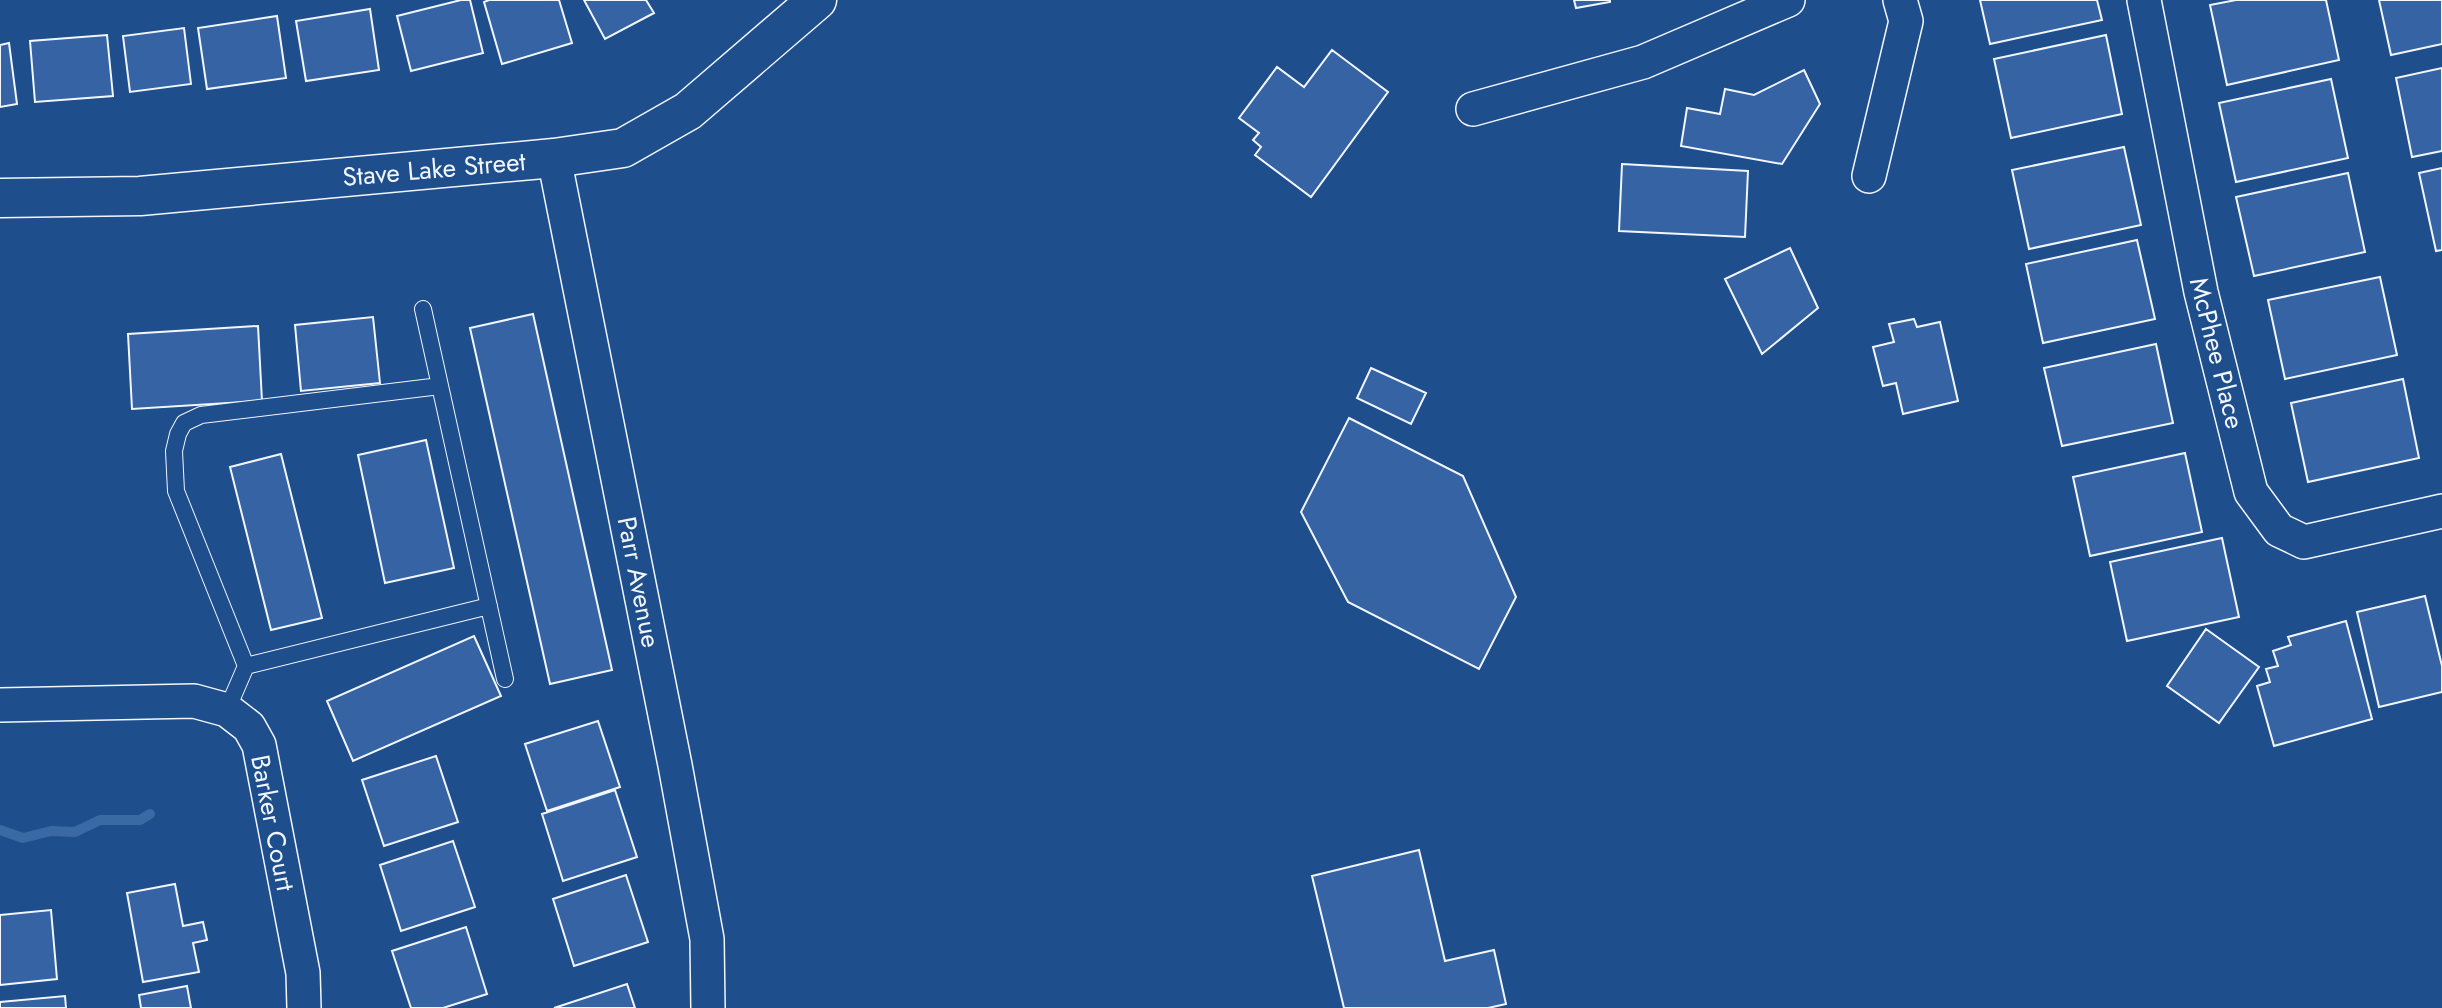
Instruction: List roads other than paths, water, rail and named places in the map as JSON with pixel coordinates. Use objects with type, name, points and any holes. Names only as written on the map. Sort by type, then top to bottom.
[{"type":"main road","name":"Stave Lake Street","points":[[0,198],[140,196],[554,158],[624,148],[688,111],[817,0]]},
{"type":"street","points":[[1473,109],[1643,62],[1788,0]]},
{"type":"street","points":[[1869,176],[1906,21],[1900,0]]},
{"type":"street","name":"McPhee Place","points":[[2144,0],[2202,292],[2251,492],[2279,530],[2304,542],[2442,511]]},
{"type":"street","name":"Parr Avenue","points":[[554,158],[695,872],[707,939],[708,1008]]},
{"type":"street","name":"Barker Court","points":[[0,705],[194,701],[226,710],[248,726],[259,745],[303,973],[304,1008]]},
{"type":"lane","points":[[423,309],[505,679]]},
{"type":"lane","points":[[226,710],[246,666],[176,491],[174,451],[178,433],[184,423],[201,415],[440,386]]},
{"type":"lane","points":[[246,666],[489,606]]},
{"type":"waterway","points":[[0,830],[23,838],[51,831],[75,832],[100,820],[140,820],[150,814]]}]
